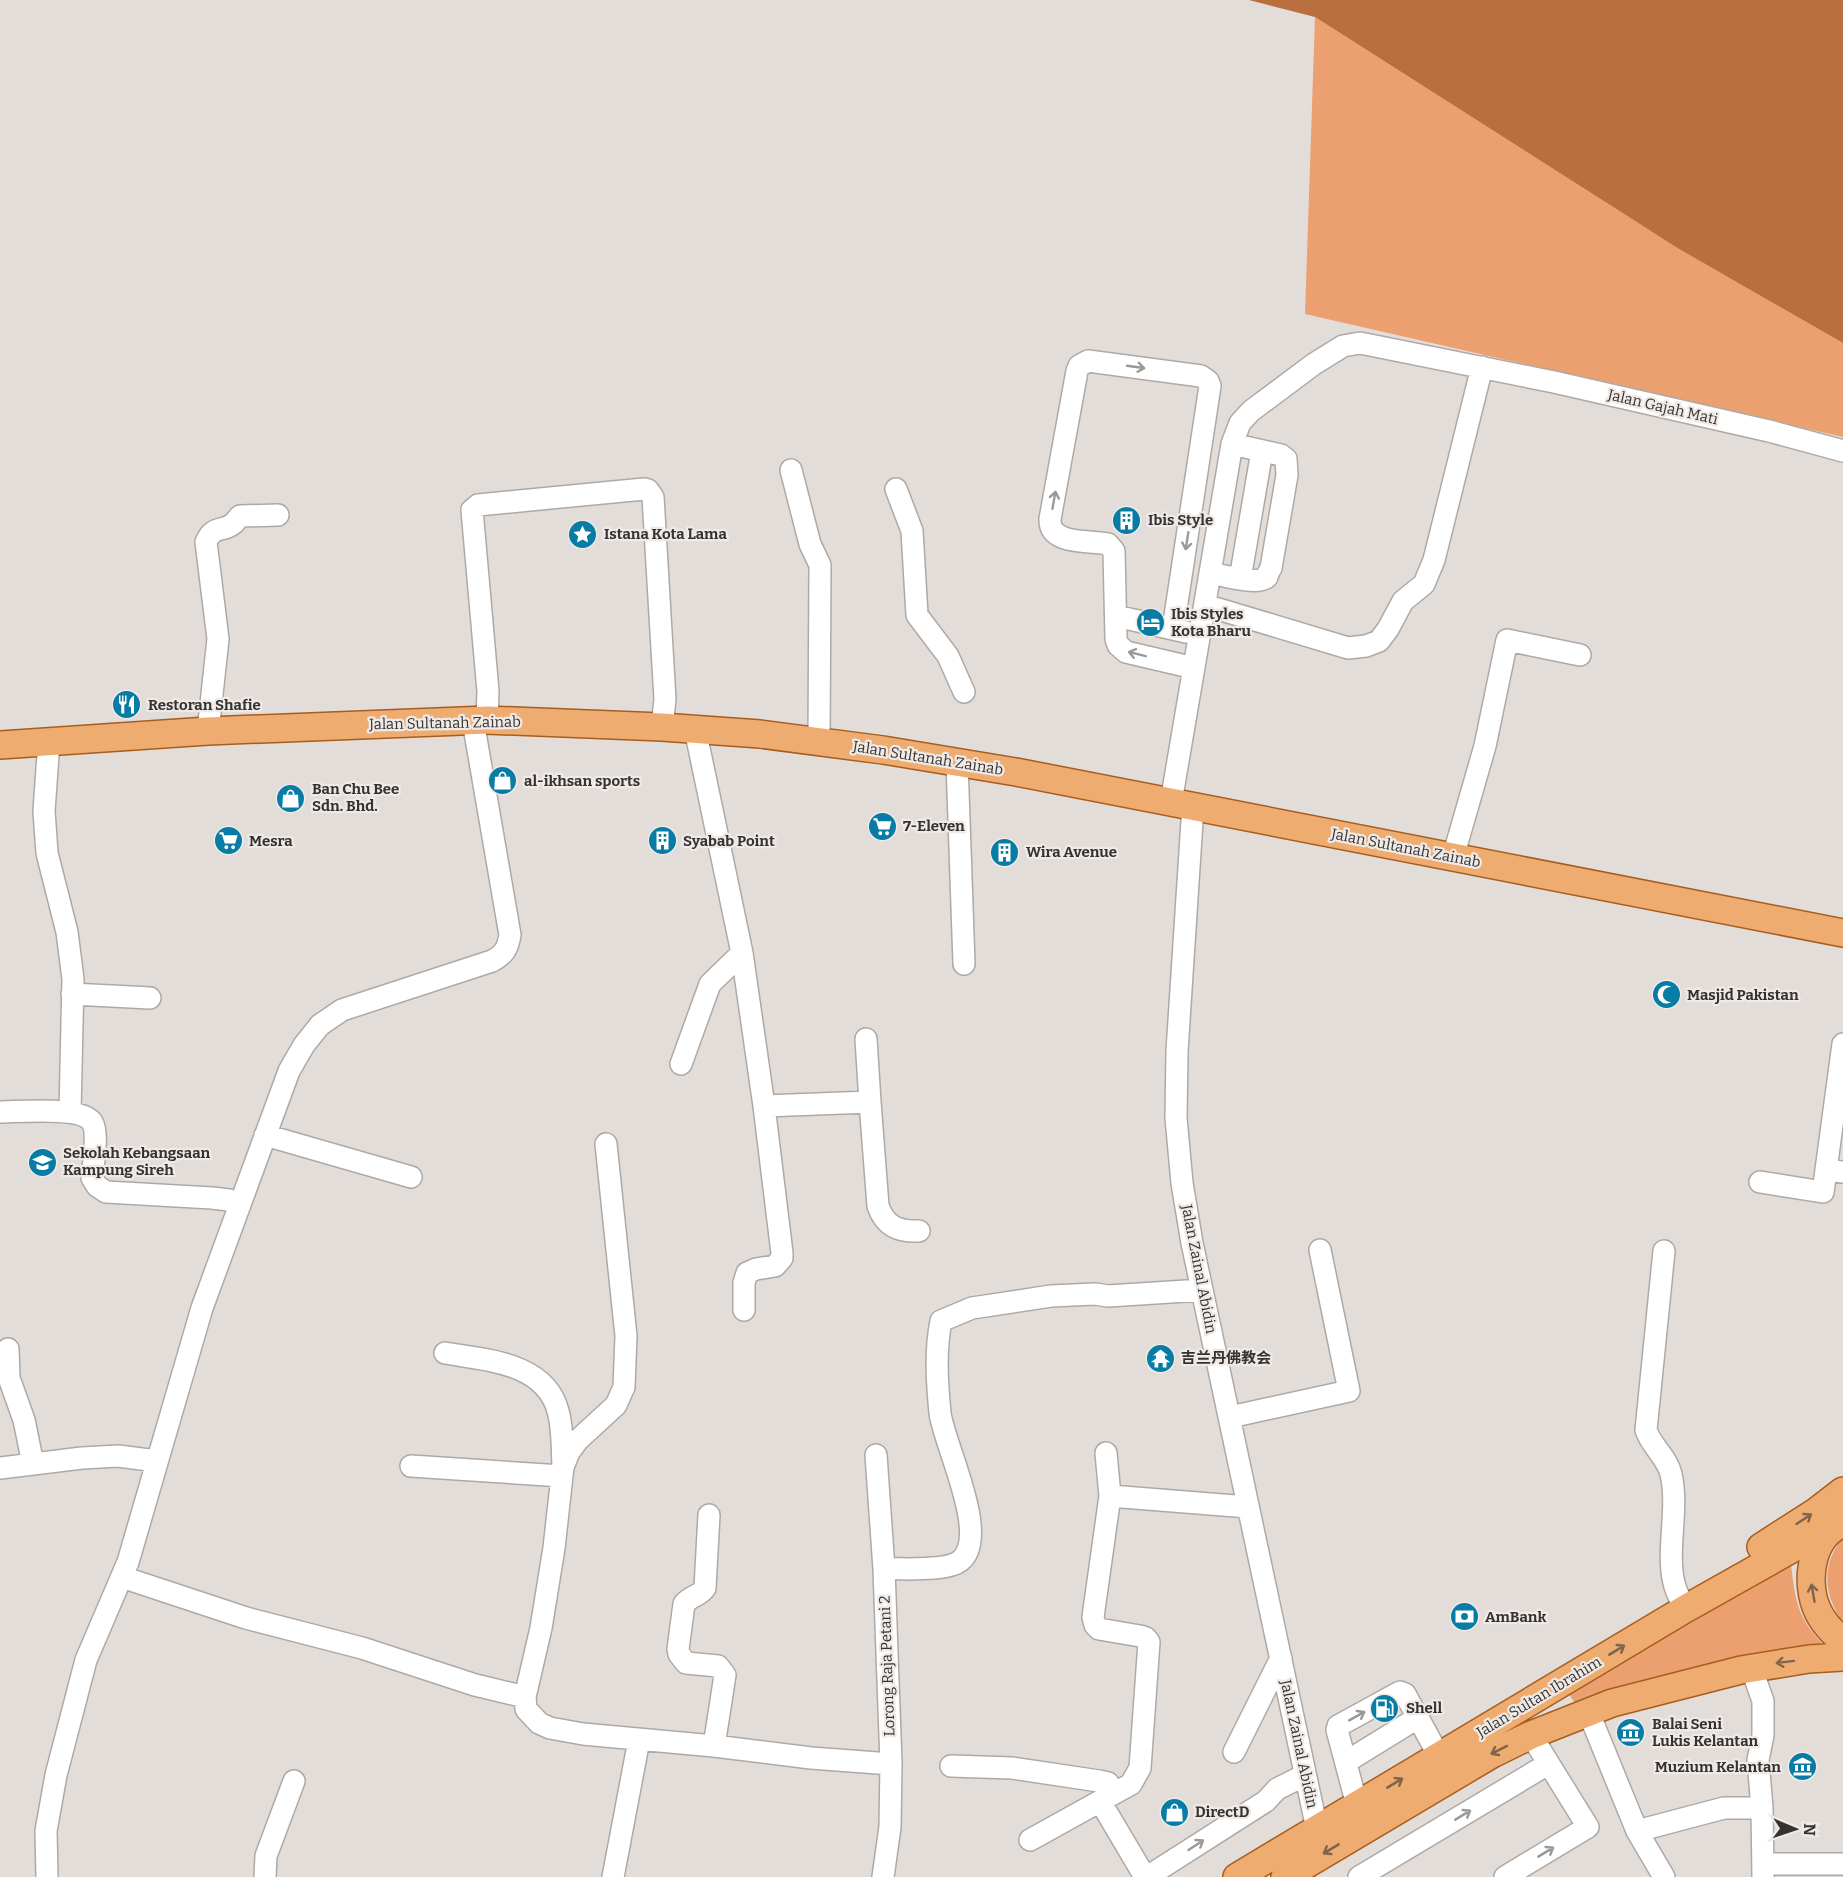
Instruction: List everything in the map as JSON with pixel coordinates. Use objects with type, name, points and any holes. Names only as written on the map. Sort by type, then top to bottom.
[{"type":"main road","name":"Jalan Sultanah Zainab","points":[[0,745],[208,731],[480,721],[662,727],[760,734],[957,762],[1843,933]]},
{"type":"main road","points":[[1688,1607],[1739,1562],[1817,1511],[1843,1491]]},
{"type":"main road","points":[[1843,1521],[1829,1531],[1818,1547],[1812,1562],[1811,1581],[1813,1599],[1819,1615],[1829,1629],[1843,1641]]},
{"type":"main road","name":"Jalan Sultan Ibrahim","points":[[1237,1877],[1688,1607],[1843,1521]]},
{"type":"main road","name":"Jalan Sultan Ibrahim","points":[[1285,1877],[1491,1754],[1588,1711],[1751,1667],[1843,1657]]},
{"type":"street","name":"Jalan Gajah Mati","points":[[1233,444],[1240,423],[1251,411],[1314,364],[1343,346],[1360,343],[1482,367],[1769,431],[1843,451]]},
{"type":"street","points":[[1173,629],[1210,386],[1208,381],[1201,376],[1089,361],[1079,366],[1077,371],[1050,524],[1054,532],[1074,541],[1103,543],[1112,547],[1116,556],[1116,639],[1121,649],[1194,668]]},
{"type":"street","points":[[1205,604],[1348,648],[1366,646],[1379,641],[1388,629],[1402,601],[1424,584],[1434,560],[1482,367]]},
{"type":"street","points":[[1210,573],[1240,579],[1261,580],[1267,577],[1279,522],[1287,475],[1286,459],[1281,455],[1233,444]]},
{"type":"street","name":"Jalan Zainal Abidin","points":[[1233,444],[1194,668],[1182,804],[1176,1118],[1182,1183],[1202,1290],[1317,1829]]},
{"type":"street","points":[[1240,579],[1262,451]]},
{"type":"street","points":[[791,470],[810,544],[820,565],[819,742]]},
{"type":"street","points":[[47,1877],[46,1831],[56,1775],[86,1660],[122,1577],[202,1308],[289,1071],[304,1045],[320,1025],[342,1010],[492,961],[506,950],[510,935],[480,721],[488,692],[472,510],[478,505],[644,489],[651,493],[665,699],[662,727]]},
{"type":"street","points":[[896,489],[912,531],[917,615],[948,656],[964,692]]},
{"type":"street","points":[[208,731],[218,639],[215,600],[205,550],[206,542],[209,534],[216,529],[231,525],[240,516],[278,515]]},
{"type":"street","points":[[1116,616],[1200,635]]},
{"type":"street","points":[[1453,857],[1485,746],[1507,640],[1580,656]]},
{"type":"street","points":[[695,729],[742,953],[764,1106],[782,1258],[775,1266],[747,1273],[744,1283],[744,1310]]},
{"type":"street","points":[[49,741],[44,811],[47,853],[71,954],[70,1112]]},
{"type":"street","points":[[957,762],[963,964]]},
{"type":"street","points":[[681,1064],[710,984],[742,953]]},
{"type":"street","points":[[72,994],[150,998]]},
{"type":"street","points":[[866,1039],[878,1206],[882,1217],[889,1225],[899,1230],[919,1231]]},
{"type":"street","points":[[1760,1182],[1823,1192],[1834,1171],[1843,1044]]},
{"type":"street","points":[[764,1106],[870,1102]]},
{"type":"street","points":[[0,1112],[70,1112],[83,1115],[92,1122],[95,1136],[92,1178],[97,1186],[106,1192],[212,1198],[229,1200],[240,1205]]},
{"type":"street","points":[[265,1135],[411,1177]]},
{"type":"street","points":[[606,1144],[626,1336],[624,1387],[616,1405],[569,1452],[563,1472],[543,1616],[525,1697],[526,1709],[539,1723],[550,1728],[583,1734],[891,1764]]},
{"type":"street","points":[[1230,1417],[1349,1391],[1320,1250]]},
{"type":"street","points":[[1664,1251],[1646,1430],[1649,1440],[1662,1455],[1671,1472],[1674,1493],[1674,1582],[1688,1607]]},
{"type":"street","points":[[884,1569],[945,1567],[961,1561],[969,1547],[971,1528],[965,1497],[940,1415],[936,1345],[941,1321],[972,1308],[1051,1296],[1095,1294],[1108,1296],[1202,1290]]},
{"type":"street","points":[[8,1349],[9,1378],[24,1420],[33,1464]]},
{"type":"street","points":[[445,1353],[502,1363],[529,1373],[548,1389],[558,1410],[563,1472]]},
{"type":"street","points":[[1030,1840],[1131,1784],[1140,1768],[1149,1642],[1146,1638],[1099,1629],[1093,1617],[1110,1496],[1106,1453]]},
{"type":"street","name":"Lorong Raja Petani 2","points":[[876,1455],[884,1569],[891,1764],[890,1827],[883,1877]]},
{"type":"street","points":[[0,1467],[118,1456],[157,1461]]},
{"type":"street","points":[[411,1466],[563,1472]]},
{"type":"street","points":[[1110,1496],[1248,1507]]},
{"type":"street","points":[[709,1515],[705,1588],[684,1604],[678,1649],[686,1663],[718,1666],[725,1675],[714,1746]]},
{"type":"street","points":[[122,1577],[246,1618],[362,1648],[475,1685],[525,1697]]},
{"type":"street","points":[[1234,1752],[1281,1658]]},
{"type":"street","points":[[1751,1667],[1763,1701],[1763,1735],[1758,1760],[1762,1808],[1763,1870],[1843,1864]]},
{"type":"street","points":[[1357,1805],[1337,1730],[1338,1726],[1400,1692],[1405,1694],[1439,1756]]},
{"type":"street","points":[[1588,1711],[1637,1831],[1664,1877]]},
{"type":"street","points":[[1346,1762],[1419,1718]]},
{"type":"street","points":[[1505,1877],[1588,1827],[1531,1735]]},
{"type":"street","points":[[613,1877],[639,1740]]},
{"type":"street","points":[[1359,1877],[1548,1764]]},
{"type":"street","points":[[951,1766],[1012,1768],[1108,1783],[1107,1797],[1146,1877],[1266,1801],[1277,1789],[1305,1775]]},
{"type":"street","points":[[264,1877],[266,1856],[294,1781]]},
{"type":"street","points":[[1637,1831],[1724,1808],[1762,1808]]},
{"type":"shaded area","points":[[1249,0],[1843,0],[1843,343],[1679,249],[1315,17]]},
{"type":"shaded area","points":[[1315,17],[1679,249],[1843,343],[1843,437],[1305,314]]},
{"type":"shaded area","points":[[1843,1538],[1843,1621],[1833,1605],[1827,1579],[1833,1553]]},
{"type":"shaded area","points":[[1791,1564],[1794,1587],[1802,1616],[1822,1643],[1688,1669],[1574,1702],[1568,1692]]},
{"type":"place","name":"Ibis Style","points":[[1127,520]]},
{"type":"place","name":"Istana Kota Lama","points":[[583,534]]},
{"type":"place","name":"Ibis Styles Kota Bharu","points":[[1150,623]]},
{"type":"place","name":"Restoran Shafie","points":[[127,705]]},
{"type":"place","name":"al-ikhsan sports","points":[[503,781]]},
{"type":"place","name":"Ban Chu Bee Sdn. Bhd.","points":[[291,798]]},
{"type":"place","name":"7-Eleven","points":[[882,826]]},
{"type":"place","name":"Mesra","points":[[228,841]]},
{"type":"place","name":"Syabab Point","points":[[662,841]]},
{"type":"place","name":"Wira Avenue","points":[[1005,852]]},
{"type":"place","name":"Masjid Pakistan","points":[[1666,995]]},
{"type":"place","name":"Sekolah Kebangsaan Kampung Sireh","points":[[42,1162]]},
{"type":"place","name":"吉兰丹佛教会","points":[[1160,1358]]},
{"type":"place","name":"AmBank","points":[[1464,1617]]},
{"type":"place","name":"Shell","points":[[1385,1708]]},
{"type":"place","name":"Balai Seni Lukis Kelantan","points":[[1631,1733]]},
{"type":"place","name":"Muzium Kelantan","points":[[1802,1767]]},
{"type":"place","name":"DirectD","points":[[1174,1812]]}]
